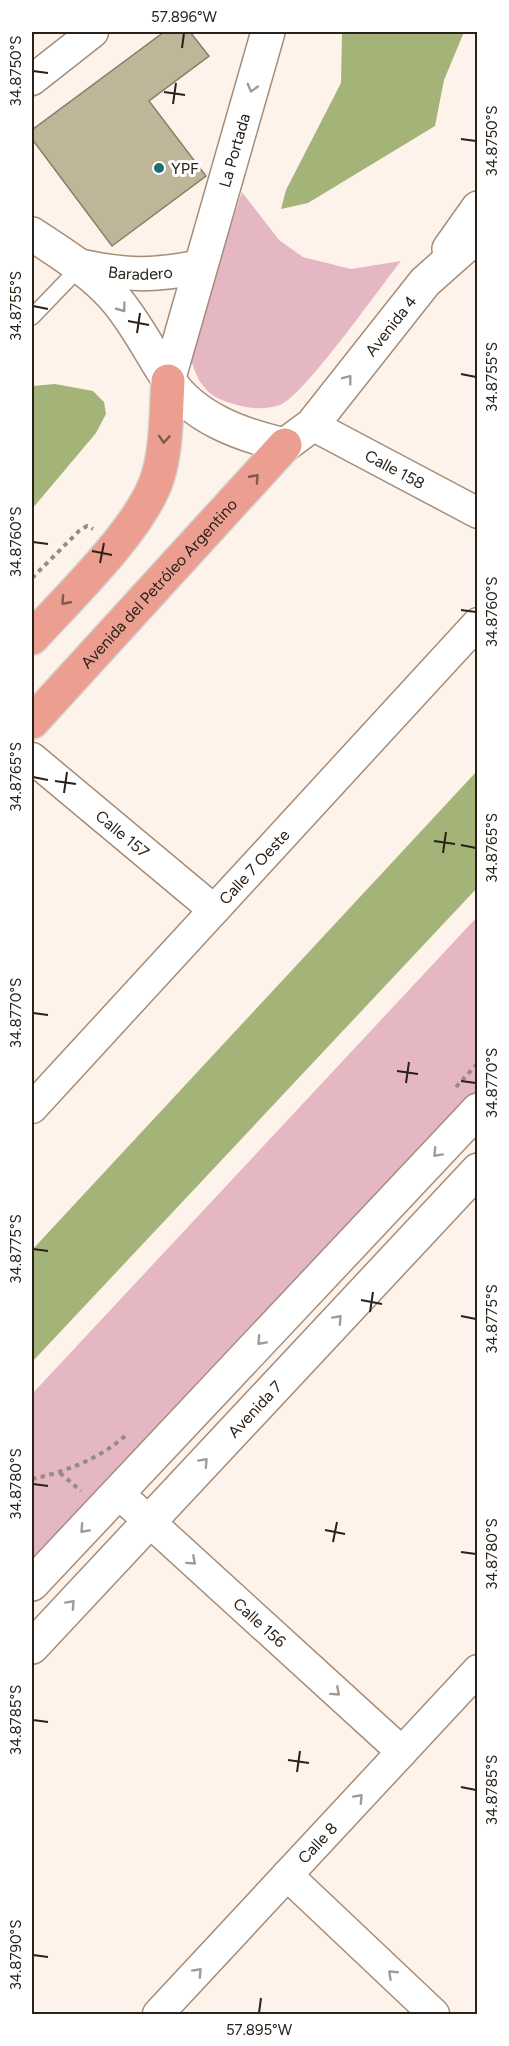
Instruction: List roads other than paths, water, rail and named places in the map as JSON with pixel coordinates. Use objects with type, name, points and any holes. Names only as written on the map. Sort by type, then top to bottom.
[{"type":"main road","name":"La Portada","points":[[168,381],[268,32]]},
{"type":"main road","points":[[425,282],[477,208]]},
{"type":"main road","name":"Baradero","points":[[32,234],[81,266],[116,300],[145,338],[168,381],[194,408],[219,423],[253,438],[285,445]]},
{"type":"main road","name":"Avenida 4","points":[[285,445],[312,425],[425,282],[477,235]]},
{"type":"main road","name":"Baradero","points":[[81,266],[130,275],[160,275],[199,267]]},
{"type":"main road","points":[[32,638],[124,536],[146,503],[158,477],[164,449],[168,381]]},
{"type":"main road","name":"Avenida del Petróleo Argentino","points":[[32,722],[285,445]]},
{"type":"main road","points":[[32,1584],[118,1493],[465,1101]]},
{"type":"main road","name":"Avenida 7","points":[[32,1647],[477,1170]]},
{"type":"street","points":[[32,80],[93,32]]},
{"type":"street","name":"Calle 158","points":[[312,425],[477,513]]},
{"type":"street","name":"Calle 7 Oeste","points":[[32,1108],[477,623]]},
{"type":"street","name":"Calle 157","points":[[32,758],[214,910]]},
{"type":"street","name":"Calle 156","points":[[118,1493],[402,1752]]},
{"type":"street","name":"Calle 8","points":[[158,2014],[477,1670]]},
{"type":"street","points":[[287,1875],[434,2014]]},
{"type":"lane","points":[[32,317],[81,266]]},
{"type":"place","name":"YPF","points":[[159,168]]}]
